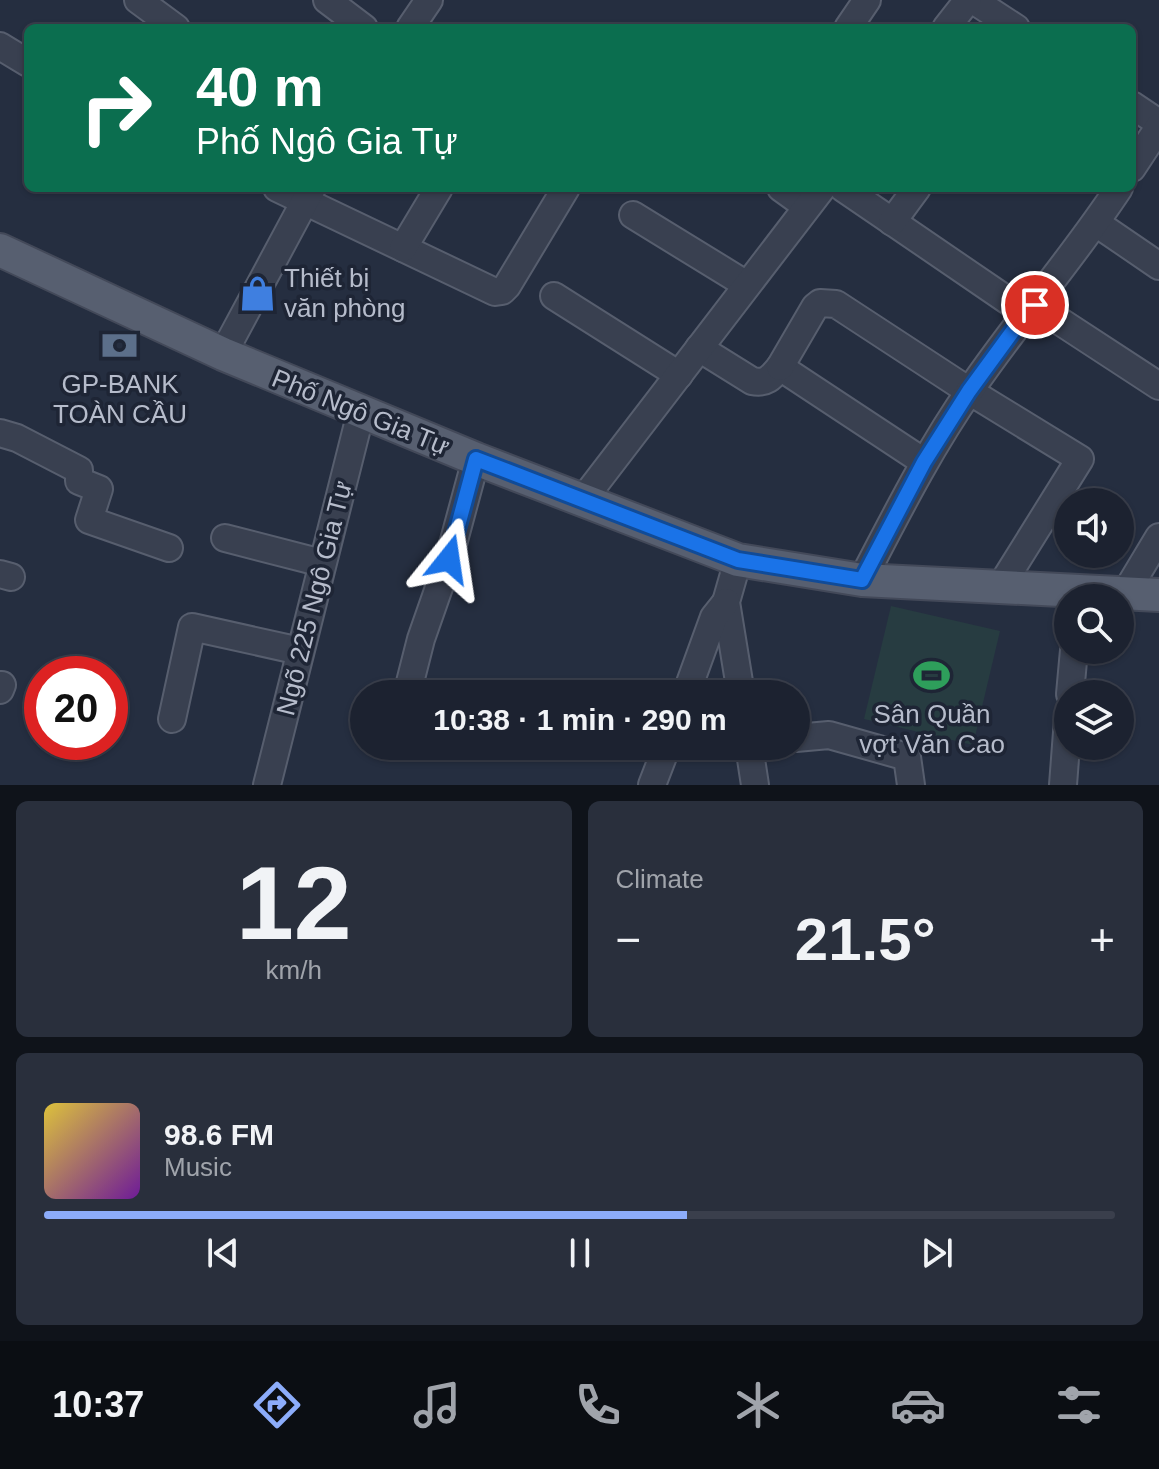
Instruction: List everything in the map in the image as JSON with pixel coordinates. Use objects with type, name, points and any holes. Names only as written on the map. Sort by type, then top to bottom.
[{"type":"main road","name":"Phố Ngô Gia Tự","points":[[0,250],[223,354],[361,412],[738,560],[862,580],[1054,593]]},
{"type":"main road","name":"Phố Ngô Gia Tự","points":[[1134,593],[1159,595]]},
{"type":"street","points":[[138,0],[171,24]]},
{"type":"street","points":[[327,0],[359,24]]},
{"type":"street","points":[[413,24],[429,0]]},
{"type":"street","points":[[851,24],[867,0]]},
{"type":"street","points":[[949,24],[970,0],[1009,24]]},
{"type":"street","points":[[0,46],[24,61]]},
{"type":"street","points":[[1136,108],[1159,125],[1136,162]]},
{"type":"street","points":[[403,248],[437,192]]},
{"type":"street","points":[[223,354],[309,195],[486,290],[502,291],[564,192]]},
{"type":"street","points":[[849,192],[1030,309],[1159,386]]},
{"type":"street","points":[[892,222],[914,192]]},
{"type":"street","points":[[862,580],[924,462],[969,391],[1116,192]]},
{"type":"street","points":[[582,501],[814,197]]},
{"type":"street","points":[[633,215],[747,285]]},
{"type":"street","points":[[1096,223],[1159,266]]},
{"type":"street","points":[[554,296],[679,375]]},
{"type":"street","points":[[699,348],[752,381],[761,383],[780,367],[809,314],[820,303],[836,304],[1080,459],[999,589]]},
{"type":"street","points":[[780,367],[924,462]]},
{"type":"street","name":"Ngõ 225 Ngô Gia Tự","points":[[267,785],[361,412]]},
{"type":"street","points":[[0,433],[79,470],[79,481],[99,489],[89,520],[169,548]]},
{"type":"street","points":[[411,680],[421,639],[449,559],[476,459]]},
{"type":"street","points":[[1131,584],[1159,537]]},
{"type":"street","points":[[225,538],[322,563]]},
{"type":"street","points":[[691,680],[714,617],[726,602],[738,560]]},
{"type":"street","points":[[726,602],[739,680]]},
{"type":"street","points":[[172,719],[192,627],[300,651]]},
{"type":"street","points":[[810,737],[829,735],[907,757],[911,785]]},
{"type":"street","points":[[652,785],[662,760]]},
{"type":"street","points":[[751,760],[755,785]]},
{"type":"street","points":[[1063,785],[1065,760]]},
{"type":"green space","name":"Sân Quần vợt Văn Cao","points":[[891,606],[1000,631],[973,745],[864,719]]},
{"type":"place","name":"Thiết bị văn phòng","points":[[258,293]]},
{"type":"place","name":"GP-BANK TOÀN CẦU","points":[[120,345]]},
{"type":"place","name":"Sân Quần vợt Văn Cao","points":[[932,675]]},
{"type":"route","points":[[449,559],[476,459],[738,560],[862,580],[939,438],[969,391],[1035,305]]}]
